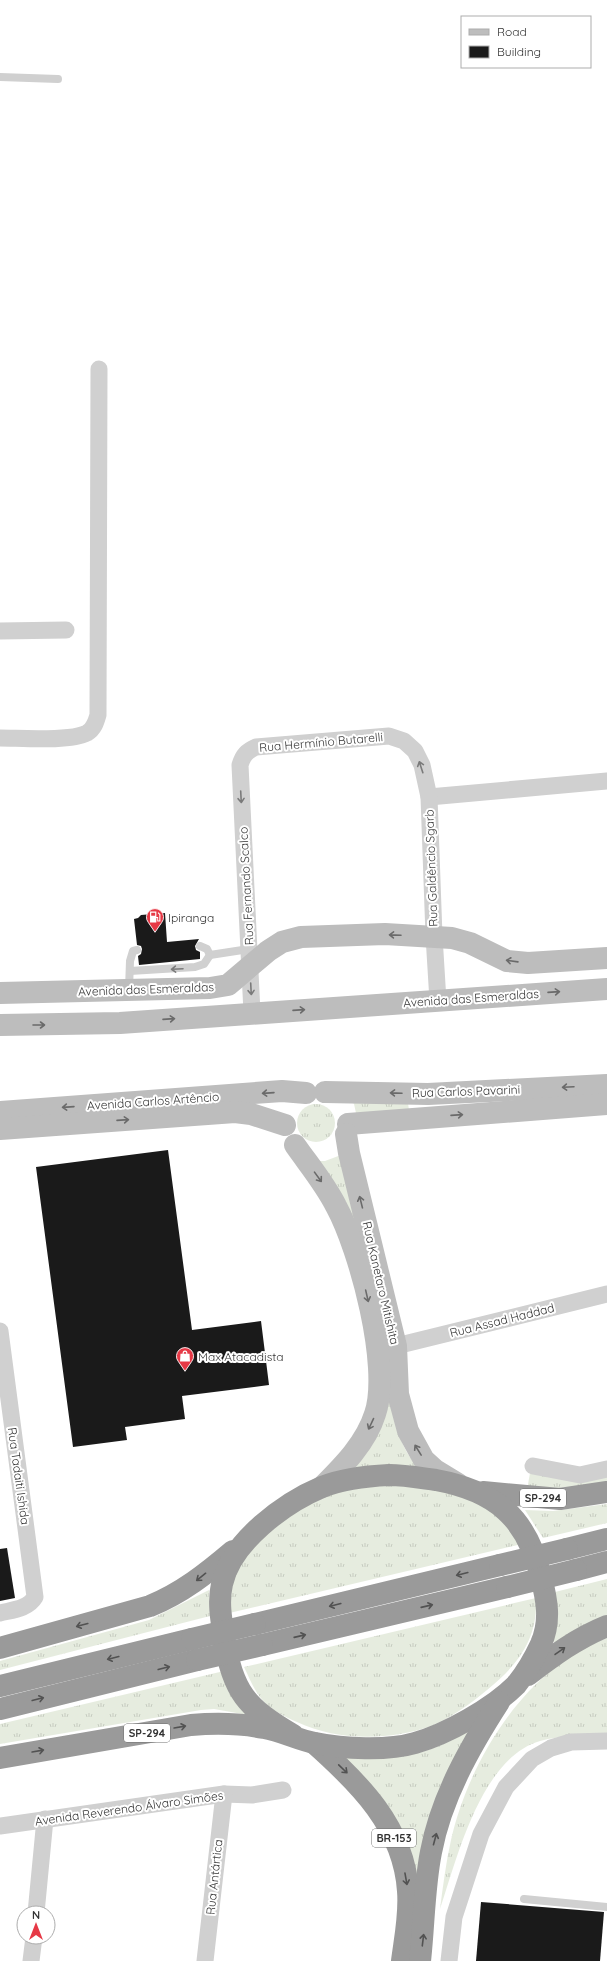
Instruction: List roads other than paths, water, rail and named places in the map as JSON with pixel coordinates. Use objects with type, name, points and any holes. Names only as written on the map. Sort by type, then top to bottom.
[{"type":"highway","points":[[0,1648],[150,1606],[171,1598],[193,1584],[277,1513],[322,1487],[356,1478],[391,1475],[413,1476],[458,1484],[479,1492],[509,1512],[521,1527],[529,1541],[547,1599],[548,1615],[543,1638],[510,1689]]},
{"type":"highway","name":"SP-294","points":[[479,1492],[560,1499],[607,1492]]},
{"type":"highway","points":[[0,1686],[607,1539]]},
{"type":"highway","points":[[242,1544],[229,1564],[222,1583],[220,1601],[225,1643],[233,1677],[242,1694],[263,1718],[293,1735],[314,1743],[372,1748],[414,1744],[452,1728],[510,1689],[567,1646],[585,1635],[607,1626]]},
{"type":"highway","points":[[0,1709],[197,1660],[607,1562]]},
{"type":"highway","name":"BR-153","points":[[420,1961],[428,1872],[431,1851],[437,1829],[468,1753],[510,1689]]},
{"type":"highway","name":"SP-294","points":[[0,1758],[191,1725],[212,1723],[233,1723],[268,1728],[293,1735]]},
{"type":"highway","name":"BR-153","points":[[314,1743],[363,1789],[376,1806],[397,1844],[404,1866],[408,1891],[408,1916],[402,1961]]},
{"type":"main road","name":"Avenida das Esmeraldas","points":[[0,993],[129,981],[210,988],[228,984],[240,976],[249,957],[268,951],[282,942],[301,937],[385,934],[452,938],[470,944],[507,961],[528,963],[607,958]]},
{"type":"main road","name":"Avenida das Esmeraldas","points":[[0,1025],[120,1022],[252,1014],[607,988]]},
{"type":"main road","name":"Rua Carlos Pavarini","points":[[316,1093],[428,1094],[607,1085]]},
{"type":"main road","name":"Avenida Carlos Artêncio","points":[[0,1112],[274,1092],[316,1093]]},
{"type":"main road","points":[[316,1093],[334,1096],[342,1104],[347,1113],[347,1129],[341,1142],[326,1152],[314,1154],[295,1146],[287,1133],[285,1125],[286,1115],[290,1105],[297,1098],[316,1093]]},
{"type":"main road","points":[[428,1094],[430,1116]]},
{"type":"main road","name":"Rua Carlos Pavarini","points":[[347,1129],[430,1116],[607,1104]]},
{"type":"main road","name":"Avenida Carlos Artêncio","points":[[0,1129],[235,1112],[251,1114],[285,1125]]},
{"type":"main road","name":"Rua Kanetaro Mitishita","points":[[347,1129],[349,1154],[396,1346],[398,1394],[408,1431],[424,1460],[435,1470],[458,1484]]},
{"type":"main road","name":"Rua Kanetaro Mitishita","points":[[295,1146],[336,1205],[353,1245],[375,1331],[381,1388],[375,1415],[367,1432],[344,1464],[322,1487]]},
{"type":"street","points":[[0,738],[75,737],[88,733],[94,726],[98,707],[99,369]]},
{"type":"street","points":[[0,631],[66,630]]},
{"type":"street","name":"Rua Hermínio Butarelli","points":[[242,758],[248,751],[256,747],[389,736],[404,741]]},
{"type":"street","name":"Rua Galdêncio Sgarb","points":[[404,741],[415,751],[422,765],[429,797],[438,1001]]},
{"type":"street","name":"Rua Fernando Scalco","points":[[242,758],[240,765],[252,1014]]},
{"type":"street","points":[[429,797],[607,781]]},
{"type":"street","name":"Rua Assad Haddad","points":[[396,1346],[607,1294]]},
{"type":"street","name":"Rua Tadaiti Ishida","points":[[0,1331],[6,1433],[35,1597],[32,1603],[24,1607],[0,1613]]},
{"type":"street","points":[[533,1466],[580,1474],[607,1469]]},
{"type":"street","points":[[449,1961],[454,1917],[481,1834],[506,1787],[532,1759],[551,1748],[571,1742],[607,1741]]},
{"type":"street","name":"Avenida Reverendo Álvaro Simões","points":[[0,1826],[224,1794],[252,1795],[283,1790]]},
{"type":"street","name":"Rua Antártica","points":[[205,1961],[224,1794]]},
{"type":"street","points":[[37,1905],[45,1819]]},
{"type":"street","points":[[32,1961],[33,1945]]},
{"type":"lane","points":[[0,77],[58,79]]},
{"type":"lane","points":[[200,946],[207,949],[210,955]]},
{"type":"lane","points":[[137,950],[133,951],[130,956],[129,981],[195,968],[204,964],[210,955]]},
{"type":"lane","points":[[210,955],[249,957]]},
{"type":"lane","points":[[524,1900],[607,1907]]},
{"type":"place","name":"Ipiranga","points":[[155,932]]},
{"type":"place","name":"Max Atacadista","points":[[185,1371]]}]
